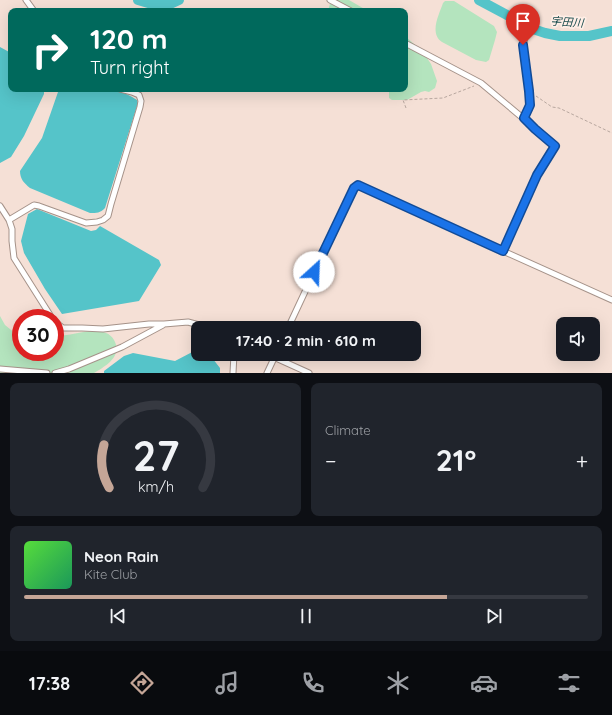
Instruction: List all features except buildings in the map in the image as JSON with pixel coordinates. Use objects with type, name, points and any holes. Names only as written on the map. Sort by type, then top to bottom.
[{"type":"street","points":[[330,0],[345,8]]},
{"type":"street","points":[[524,118],[530,105],[523,45],[525,35]]},
{"type":"street","points":[[408,45],[482,83],[555,146],[537,175],[503,251]]},
{"type":"street","points":[[9,220],[34,205],[86,223],[97,222],[108,216],[140,107],[141,101],[139,95],[132,92]]},
{"type":"street","points":[[291,321],[354,188],[358,185],[612,300]]},
{"type":"street","points":[[0,206],[9,220],[12,229],[14,258],[46,309]]},
{"type":"street","points":[[64,328],[103,329],[149,324],[191,323]]},
{"type":"street","points":[[54,373],[69,369],[122,347],[164,324]]},
{"type":"street","points":[[233,373],[234,361]]},
{"type":"street","points":[[267,373],[273,361]]},
{"type":"street","points":[[285,361],[309,373]]},
{"type":"street","points":[[0,369],[47,373]]},
{"type":"path","points":[[406,108],[403,100],[443,98],[482,83]]},
{"type":"path","points":[[529,91],[552,107],[559,108],[612,132]]},
{"type":"green space","points":[[331,0],[349,0],[363,8],[329,8]]},
{"type":"green space","points":[[445,1],[454,1],[494,26],[497,32],[489,60],[486,62],[476,60],[442,42],[438,38],[436,34],[437,18]]},
{"type":"green space","points":[[408,39],[423,52],[431,64],[437,81],[435,88],[429,92],[421,92],[407,100],[392,100],[389,98],[389,92],[408,92]]},
{"type":"green space","points":[[0,316],[5,325],[12,331],[12,361],[64,361],[64,335],[95,331],[103,332],[108,334],[114,340],[116,346],[115,356],[112,360],[94,373],[0,373]]},
{"type":"water","points":[[0,47],[8,51],[8,92],[44,92],[44,94],[24,136],[11,157],[0,163]]},
{"type":"water","points":[[58,92],[119,92],[137,100],[138,103],[105,208],[102,211],[90,213],[30,188],[24,183],[20,171],[42,138]]},
{"type":"water","points":[[37,209],[91,231],[96,230],[100,226],[159,260],[161,265],[139,301],[64,314],[64,309],[59,309],[24,253],[21,241],[28,214]]},
{"type":"water","points":[[133,353],[175,361],[191,353],[191,361],[214,361],[220,368],[220,373],[104,373],[104,371],[124,356]]},
{"type":"waterway","name":"宇田川","points":[[138,0],[155,5],[168,5],[179,0]]},
{"type":"waterway","name":"宇田川","points":[[479,0],[533,29],[545,33],[560,36],[589,36],[612,31]]},
{"type":"route","points":[[314,272],[354,188],[358,185],[503,251],[537,175],[555,146],[524,118],[530,105],[523,45]]}]
